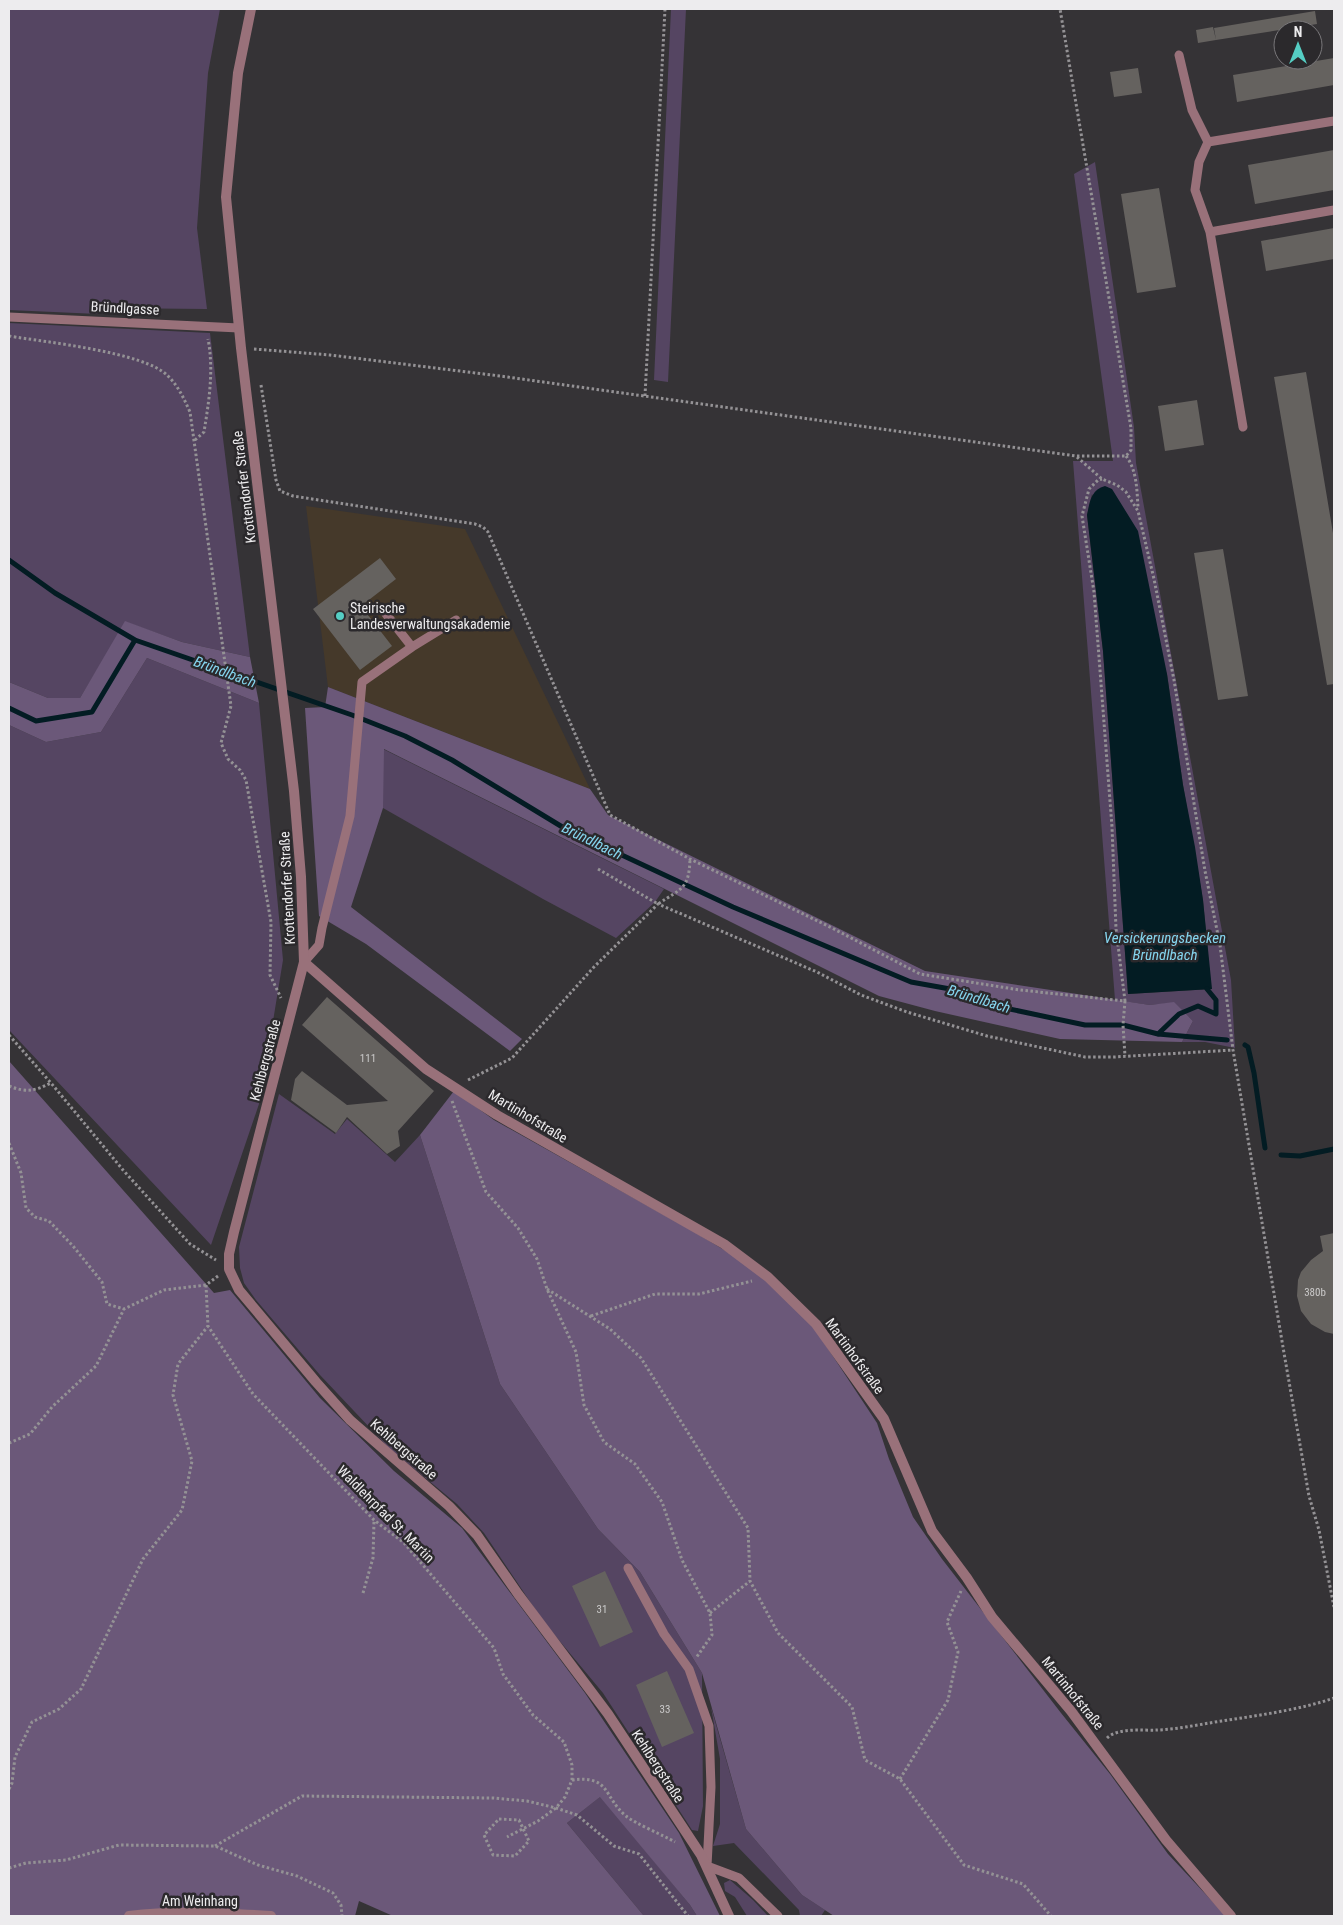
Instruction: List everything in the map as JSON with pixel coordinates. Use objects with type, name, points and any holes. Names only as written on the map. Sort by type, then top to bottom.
[{"type":"street","name":"Krottendorfer Straße","points":[[251,9],[238,73],[226,197],[241,348],[295,800],[304,962]]},
{"type":"street","name":"Kehlbergstraße","points":[[304,962],[234,1232],[229,1254],[229,1269],[239,1290],[345,1414],[449,1506],[477,1535],[518,1594],[608,1714],[707,1866],[729,1916]]},
{"type":"street","name":"Martinhofstraße","points":[[304,962],[426,1069],[497,1116],[724,1244],[768,1277],[816,1324],[884,1419],[932,1531],[992,1616],[1071,1711],[1166,1840],[1232,1916]]},
{"type":"street","name":"Am Weinhang","points":[[129,1916],[146,1914],[236,1914],[271,1916]]},
{"type":"lane","points":[[1179,55],[1192,110],[1208,142]]},
{"type":"lane","points":[[1208,142],[1334,121]]},
{"type":"lane","points":[[1208,142],[1199,162],[1195,190],[1210,232],[1243,427]]},
{"type":"lane","points":[[1210,232],[1334,210]]},
{"type":"lane","name":"Bründlgasse","points":[[9,317],[239,328]]},
{"type":"lane","points":[[386,614],[412,647]]},
{"type":"lane","points":[[304,962],[319,945],[350,816],[360,725],[362,682],[412,647],[456,620]]},
{"type":"lane","points":[[628,1568],[664,1634],[689,1669],[709,1726],[711,1787],[707,1866],[739,1878],[778,1916]]},
{"type":"path","points":[[644,396],[665,9]]},
{"type":"path","points":[[1060,9],[1131,428],[1131,450],[1126,456]]},
{"type":"path","points":[[195,440],[204,432],[211,386],[211,352],[208,337],[201,327]]},
{"type":"path","points":[[9,336],[98,350],[153,366],[167,375],[180,390],[190,412],[231,706],[221,743],[228,759],[240,770],[246,780],[271,922],[270,975],[290,1019]]},
{"type":"path","points":[[241,348],[330,355],[1076,456],[1126,456]]},
{"type":"path","points":[[255,349],[256,358]]},
{"type":"path","points":[[259,377],[276,480],[280,491],[293,496],[475,524],[483,527],[488,532],[610,815],[690,859],[832,928],[920,974],[1020,990],[1124,1001]]},
{"type":"path","points":[[1076,456],[1102,479],[1118,485],[1126,492],[1138,511]]},
{"type":"path","points":[[1126,456],[1132,464],[1136,482],[1138,511],[1174,680],[1204,862],[1220,945],[1233,1050],[1310,1496],[1320,1530],[1334,1607]]},
{"type":"path","points":[[1102,479],[1098,480],[1088,489],[1082,516],[1094,592],[1112,827],[1116,929],[1124,1001],[1124,1056]]},
{"type":"path","points":[[689,1669],[712,1635],[710,1612],[682,1560],[662,1502],[634,1464],[604,1442],[584,1405],[576,1352],[546,1289],[537,1259],[518,1228],[486,1192],[454,1105],[451,1086],[512,1058],[593,968],[658,904],[686,885],[690,874],[690,859]]},
{"type":"path","points":[[598,870],[658,904],[817,972],[861,995],[907,1012],[988,1036],[1085,1057],[1233,1050]]},
{"type":"path","points":[[9,1035],[123,1170],[190,1244],[229,1269],[206,1285],[164,1290],[124,1309],[96,1366],[52,1407],[30,1434],[9,1443]]},
{"type":"path","points":[[9,1086],[23,1091],[39,1089],[51,1083]]},
{"type":"path","points":[[9,1144],[21,1173],[26,1208],[35,1217],[49,1221],[73,1246],[102,1282],[107,1304],[124,1309]]},
{"type":"path","points":[[590,1316],[655,1294],[700,1294],[768,1277]]},
{"type":"path","points":[[9,1790],[12,1783],[15,1757],[32,1722],[59,1709],[81,1690],[143,1559],[182,1510],[192,1461],[172,1396],[178,1364],[208,1326],[206,1285]]},
{"type":"path","points":[[546,1289],[610,1329],[641,1358],[748,1528],[750,1581],[778,1633],[852,1708],[866,1760],[900,1779],[964,1864],[1023,1884],[1051,1916]]},
{"type":"path","name":"Waldlehrpfad St. Martin","points":[[208,1326],[253,1394],[374,1520],[404,1543],[494,1648],[503,1674],[533,1715],[564,1742],[572,1765],[572,1780]]},
{"type":"path","points":[[363,1593],[373,1558],[374,1520]]},
{"type":"path","points":[[900,1779],[948,1700],[958,1652],[947,1622],[967,1578]]},
{"type":"path","points":[[710,1612],[750,1581]]},
{"type":"path","points":[[1098,1748],[1111,1734],[1167,1730],[1255,1716],[1318,1704],[1334,1698]]},
{"type":"path","points":[[507,1837],[524,1830],[556,1808],[565,1797],[572,1780],[587,1778],[601,1784],[626,1816],[676,1842]]},
{"type":"path","points":[[215,1846],[302,1796],[493,1798],[527,1801],[577,1815],[614,1846],[639,1854],[688,1916]]},
{"type":"path","points":[[499,1819],[519,1820],[524,1830],[529,1841],[515,1856],[493,1855],[484,1835],[499,1819]]},
{"type":"path","points":[[9,1868],[26,1863],[66,1860],[119,1845],[215,1846],[258,1865],[297,1876],[333,1893],[341,1905],[342,1916]]},
{"type":"shaded area","points":[[9,9],[220,9],[208,73],[197,228],[207,309],[105,308],[98,314],[9,310]]},
{"type":"shaded area","points":[[671,9],[686,9],[668,382],[654,380]]},
{"type":"shaded area","points":[[1095,162],[1134,427],[1136,463],[1231,980],[1235,1048],[1205,1042],[1182,1042],[1193,1021],[1174,1003],[1150,1005],[1115,1000],[1073,461],[1113,461],[1074,174]],"holes":[[[1092,494],[1167,674],[1183,785],[1203,900],[1211,989],[1128,994],[1103,651],[1087,515]]]},
{"type":"shaded area","points":[[9,323],[210,333],[250,657],[182,642],[126,622],[80,698],[48,698],[9,682]]},
{"type":"shaded area","points":[[306,506],[465,529],[590,789],[328,687]]},
{"type":"shaded area","points":[[125,621],[182,642],[250,657],[259,703],[147,658],[101,732],[46,742],[9,725],[9,682],[48,698],[80,698]]},
{"type":"shaded area","points":[[147,658],[259,703],[283,960],[260,1101],[211,1245],[9,1030],[9,725],[46,742],[101,732]]},
{"type":"shaded area","points":[[328,687],[590,789],[608,815],[925,971],[1150,1005],[1174,1002],[1193,1021],[1182,1042],[1060,1039],[935,1011],[879,996],[384,749],[383,808],[351,907],[522,1039],[510,1051],[366,944],[319,916],[305,708],[325,707]]},
{"type":"shaded area","points":[[383,749],[664,889],[655,902],[616,938],[543,899],[383,808]]},
{"type":"shaded area","points":[[9,1061],[214,1293],[230,1290],[320,1398],[394,1471],[462,1528],[585,1693],[679,1833],[720,1916],[697,1916],[690,1905],[600,1797],[567,1823],[644,1916],[393,1916],[359,1901],[355,1916],[9,1916]]},
{"type":"shaded area","points":[[454,1091],[494,1120],[691,1230],[749,1265],[811,1323],[877,1423],[889,1459],[913,1517],[942,1559],[1110,1774],[1168,1854],[1226,1916],[834,1916],[802,1895],[746,1829],[702,1673],[640,1572],[598,1529],[500,1384],[420,1135]]},
{"type":"shaded area","points":[[279,1094],[335,1134],[347,1119],[395,1162],[420,1135],[500,1384],[598,1529],[640,1572],[702,1673],[703,1806],[698,1831],[692,1830],[603,1693],[543,1621],[484,1533],[457,1504],[388,1447],[320,1375],[256,1300],[244,1283],[240,1268],[239,1247]]},
{"type":"shaded area","points":[[711,1707],[746,1829],[802,1895],[825,1910],[821,1916],[800,1916],[799,1910],[734,1843],[713,1846],[720,1824],[720,1759]]},
{"type":"shaded area","points":[[601,1796],[697,1916],[644,1916],[567,1823]]},
{"type":"shaded area","points":[[730,1880],[768,1916],[747,1916],[735,1897],[725,1891],[724,1883]]},
{"type":"water","name":"Versickerungsbecken Bründlbach","points":[[1105,486],[1112,489],[1138,531],[1167,674],[1183,785],[1195,847],[1203,900],[1212,989],[1128,994],[1103,651],[1087,515],[1094,493]]},
{"type":"building","points":[[1315,11],[1316,20],[1273,20],[1273,31],[1216,40],[1214,28]]},
{"type":"building","points":[[1213,27],[1216,40],[1198,43],[1196,30]]},
{"type":"building","points":[[1334,58],[1334,85],[1237,102],[1233,75],[1273,68],[1273,70],[1323,70],[1323,60]]},
{"type":"building","points":[[1138,68],[1142,93],[1114,97],[1110,72]]},
{"type":"building","points":[[1334,150],[1334,190],[1255,204],[1248,165]]},
{"type":"building","points":[[1159,188],[1176,287],[1137,293],[1121,194]]},
{"type":"building","points":[[1334,228],[1334,259],[1266,271],[1261,241]]},
{"type":"building","points":[[1306,372],[1334,539],[1334,684],[1327,685],[1274,377]]},
{"type":"building","points":[[1197,400],[1204,445],[1165,451],[1158,406]]},
{"type":"building","points":[[1223,549],[1248,696],[1218,700],[1194,553]]},
{"type":"building","name":"Steirische Landesverwaltungsakademie","points":[[380,558],[396,579],[361,606],[392,646],[360,670],[313,609]]},
{"type":"building","points":[[327,997],[434,1091],[398,1131],[400,1146],[387,1154],[347,1117],[336,1133],[291,1100],[295,1079],[302,1071],[347,1105],[388,1101],[302,1025]]},
{"type":"building","points":[[1334,1233],[1334,1334],[1325,1332],[1311,1324],[1301,1311],[1297,1296],[1298,1280],[1301,1272],[1311,1260],[1323,1251],[1320,1236]]},
{"type":"building","points":[[605,1571],[633,1632],[600,1647],[572,1586]]},
{"type":"building","points":[[667,1671],[694,1733],[662,1747],[636,1685]]},
{"type":"waterway","points":[[9,560],[55,593],[135,640]]},
{"type":"waterway","name":"Bründlbach","points":[[9,708],[36,721],[92,712],[135,640],[352,715],[405,736],[452,760],[564,828],[733,907],[911,982],[967,992],[1000,1007],[1085,1025],[1123,1025],[1158,1034],[1227,1040]]},
{"type":"waterway","points":[[1158,1034],[1179,1014],[1198,1006],[1216,1014],[1216,1000],[1207,989]]},
{"type":"waterway","name":"Bründlbach","points":[[1245,1045],[1248,1047],[1254,1073],[1265,1148]]},
{"type":"waterway","name":"Bründlbach","points":[[1281,1155],[1300,1156],[1334,1149]]},
{"type":"place","name":"Steirische Landesverwaltungsakademie","points":[[340,616]]}]
